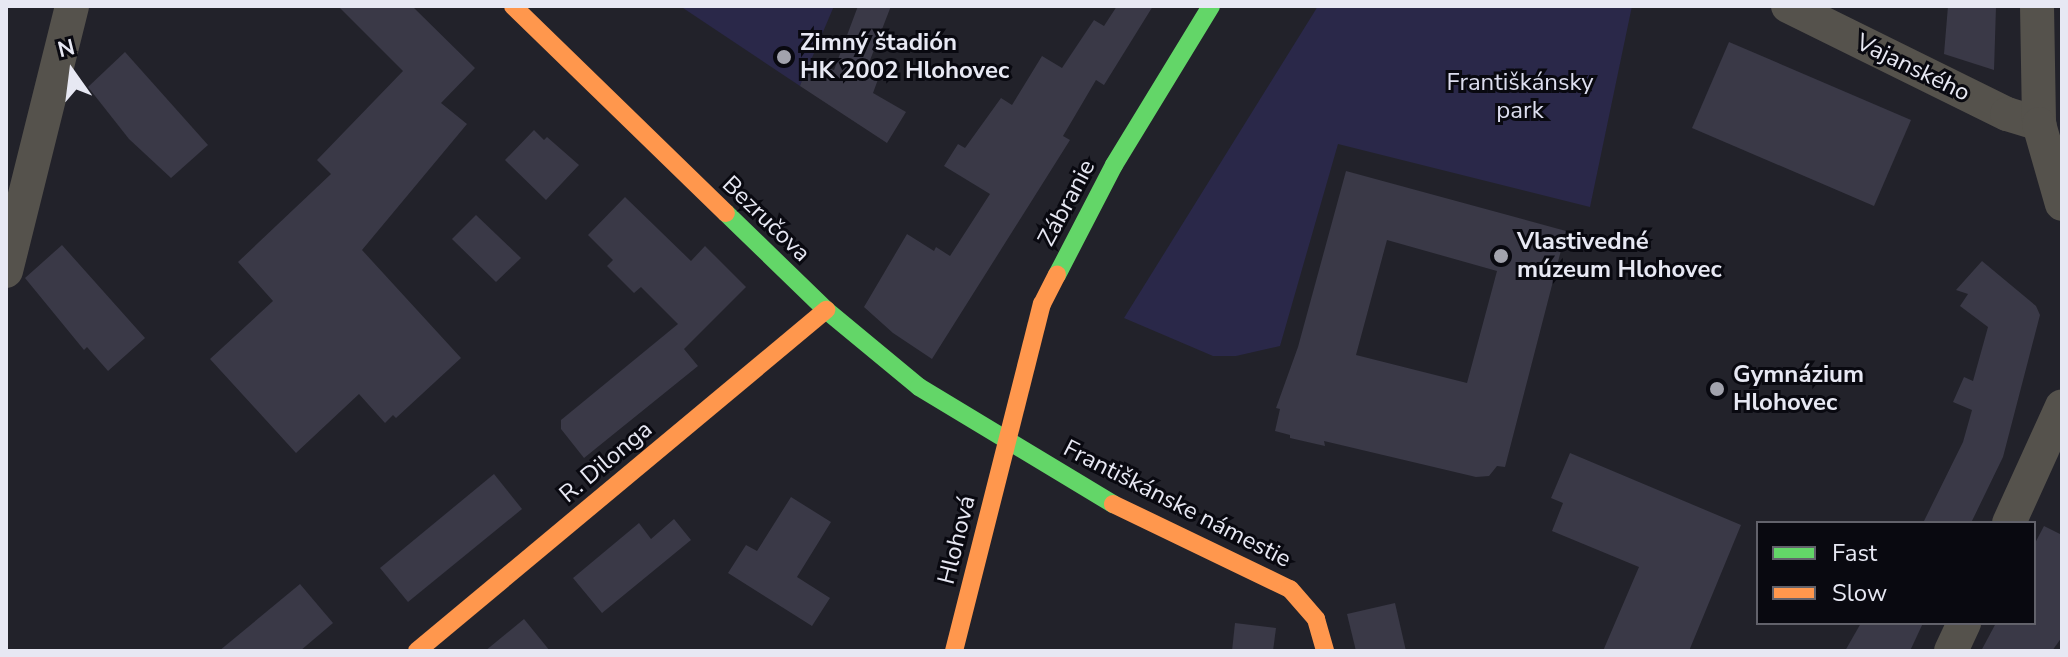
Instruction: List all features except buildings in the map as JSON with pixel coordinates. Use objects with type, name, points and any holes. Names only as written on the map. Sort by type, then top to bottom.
[{"type":"street","points":[[6,271],[72,6]]},
{"type":"street","name":"Bezručova","points":[[513,6],[826,310],[919,387],[1008,442]]},
{"type":"street","name":"Zábranie","points":[[1008,442],[1042,304],[1101,187],[1211,6]]},
{"type":"street","name":"Vajanského","points":[[1788,6],[2007,114],[2039,124]]},
{"type":"street","points":[[2037,6],[2039,124],[2062,204]]},
{"type":"street","name":"R. Dilonga","points":[[417,651],[826,310]]},
{"type":"street","points":[[2010,521],[2062,406]]},
{"type":"street","name":"Františkánske námestie","points":[[1008,442],[1091,493],[1290,589],[1316,619],[1325,651]]},
{"type":"street","name":"Hlohová","points":[[954,651],[1008,442]]},
{"type":"street","points":[[1951,651],[1963,625]]},
{"type":"green space","name":"Zimný štadión HK 2002 Hlohovec","points":[[680,6],[834,6],[800,86]]},
{"type":"green space","name":"Františkánsky park","points":[[1318,6],[1632,6],[1590,207],[1338,144],[1280,346],[1236,356],[1213,356],[1124,318]]},
{"type":"traffic: fast","points":[[1057,275],[1114,165],[1211,6]]},
{"type":"traffic: fast","points":[[726,213],[826,310],[919,387],[1113,504]]},
{"type":"traffic: slow","points":[[513,6],[726,213]]},
{"type":"traffic: slow","points":[[954,651],[1042,304],[1057,275]]},
{"type":"traffic: slow","points":[[417,651],[826,310]]},
{"type":"traffic: slow","points":[[1113,504],[1290,589],[1316,619],[1325,651]]},
{"type":"place","name":"Zimný štadión HK 2002 Hlohovec","points":[[784,57]]},
{"type":"place","name":"Vlastivedné múzeum Hlohovec","points":[[1501,256]]},
{"type":"place","name":"Gymnázium Hlohovec","points":[[1717,389]]}]
